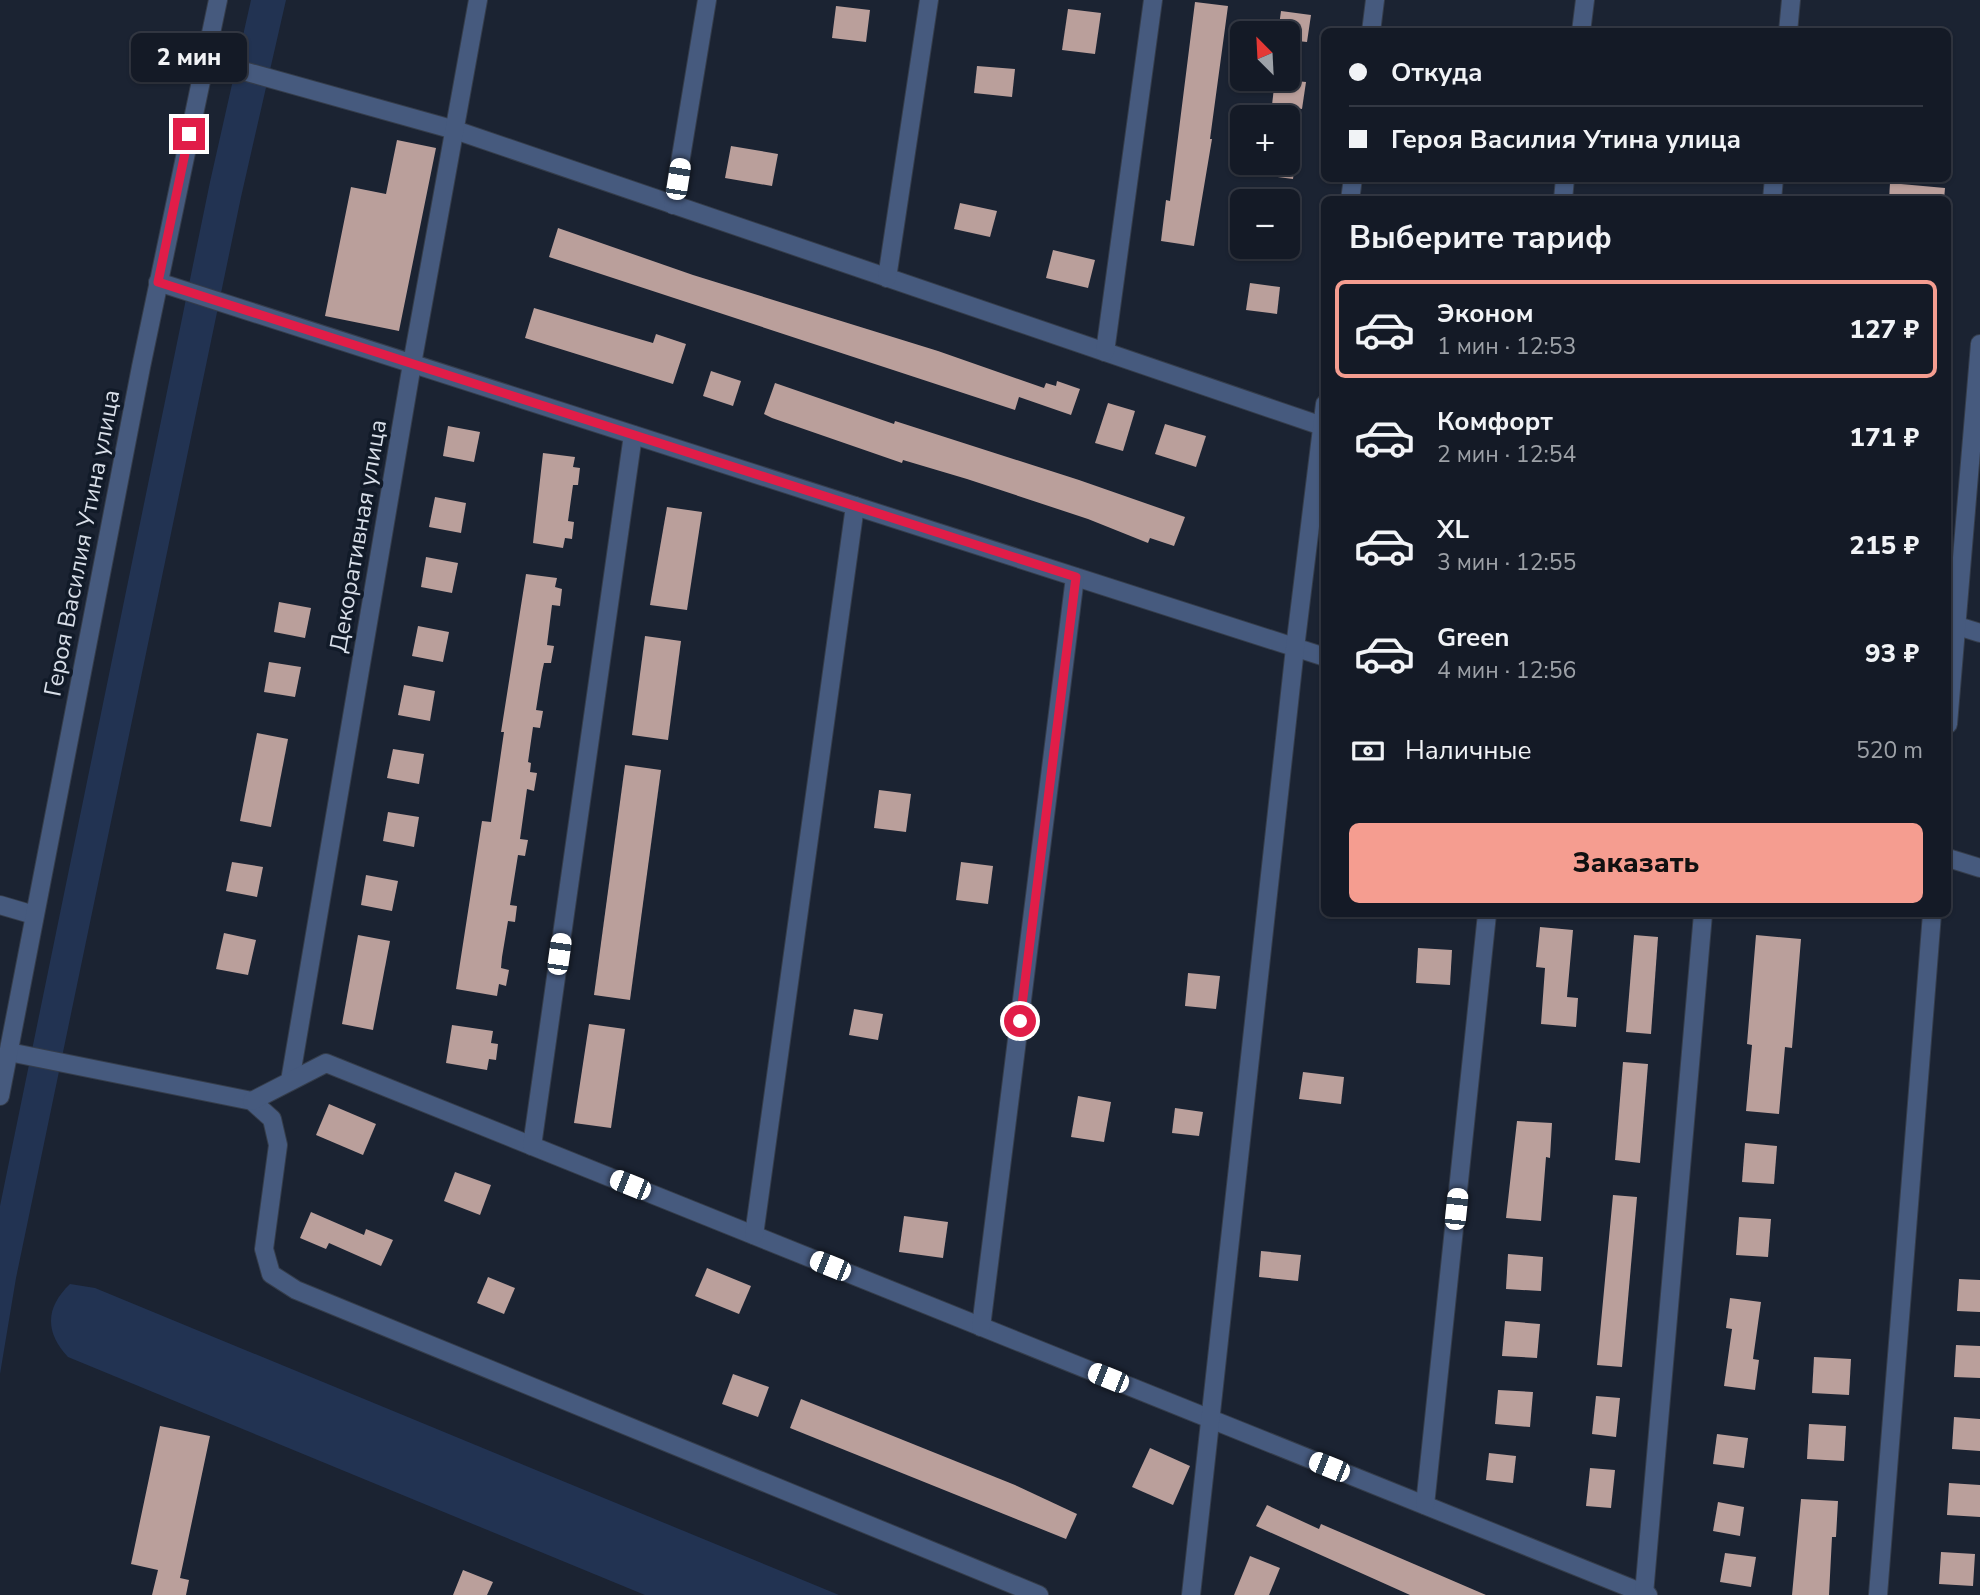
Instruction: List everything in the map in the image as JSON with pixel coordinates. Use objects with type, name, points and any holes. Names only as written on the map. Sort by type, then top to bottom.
[{"type":"street","name":"Героя Василия Утина улица","points":[[0,1096],[158,282],[218,0]]},
{"type":"street","name":"Декоративная улица","points":[[290,1081],[412,364],[478,0]]},
{"type":"street","points":[[673,205],[708,0]]},
{"type":"street","points":[[887,278],[929,0]]},
{"type":"street","points":[[1105,352],[1153,0]]},
{"type":"street","points":[[1372,28],[1375,0]]},
{"type":"street","points":[[1582,28],[1585,0]]},
{"type":"street","points":[[1788,28],[1791,0]]},
{"type":"street","points":[[204,60],[455,130],[1321,425]]},
{"type":"street","points":[[158,282],[1321,656]]},
{"type":"street","points":[[1951,649],[1980,344]]},
{"type":"street","points":[[532,1146],[633,435]]},
{"type":"street","points":[[1191,1595],[1295,648],[1321,442]]},
{"type":"street","points":[[754,1235],[855,506]]},
{"type":"street","points":[[981,1327],[1076,577]]},
{"type":"street","points":[[1952,624],[1980,633]]},
{"type":"street","points":[[1951,859],[1980,868]]},
{"type":"street","points":[[0,905],[34,915]]},
{"type":"street","points":[[1425,1505],[1487,917]]},
{"type":"street","points":[[252,1101],[327,1063],[1646,1594],[1703,917]]},
{"type":"street","points":[[1878,1595],[1932,917]]},
{"type":"street","points":[[9,1052],[252,1101],[272,1119],[278,1145],[264,1249],[271,1274],[288,1285],[1039,1595]]},
{"type":"shaded area","points":[[251,0],[286,0],[241,197],[16,1278],[0,1374],[0,1206],[210,182]]},
{"type":"shaded area","points":[[70,1284],[95,1288],[839,1595],[645,1595],[68,1357],[55,1338],[51,1320],[56,1302]]},
{"type":"building","points":[[1195,2],[1228,6],[1212,139],[1194,246],[1161,241],[1166,200],[1170,201]]},
{"type":"building","points":[[836,6],[870,10],[866,42],[832,38]]},
{"type":"building","points":[[1068,9],[1101,13],[1095,54],[1062,50]]},
{"type":"building","points":[[1281,11],[1311,15],[1307,42],[1300,41],[1300,21],[1280,21]]},
{"type":"building","points":[[977,66],[1015,69],[1012,97],[974,93]]},
{"type":"building","points":[[1300,81],[1306,82],[1302,109],[1300,105],[1272,105],[1274,91],[1300,91]]},
{"type":"building","points":[[397,140],[436,148],[399,331],[325,316],[351,187],[386,194]]},
{"type":"building","points":[[731,146],[778,154],[772,186],[725,178]]},
{"type":"building","points":[[1263,175],[1294,175],[1293,179]]},
{"type":"building","points":[[1890,183],[1945,188],[1944,196],[1889,196]]},
{"type":"building","points":[[960,203],[997,211],[990,237],[954,229]]},
{"type":"building","points":[[558,228],[693,275],[938,351],[1044,388],[1046,383],[1056,386],[1057,381],[1080,389],[1071,415],[1019,397],[1015,410],[549,257]]},
{"type":"building","points":[[1053,250],[1095,260],[1088,288],[1046,278]]},
{"type":"building","points":[[1250,283],[1280,287],[1277,314],[1246,310]]},
{"type":"building","points":[[534,308],[653,343],[656,334],[686,344],[673,384],[525,338]]},
{"type":"building","points":[[711,371],[741,381],[733,406],[703,396]]},
{"type":"building","points":[[775,383],[894,424],[895,421],[1079,480],[1185,517],[1174,546],[1150,538],[1148,543],[1088,519],[967,479],[903,460],[902,463],[764,414]]},
{"type":"building","points":[[1108,403],[1135,411],[1123,451],[1095,443]]},
{"type":"building","points":[[1165,424],[1206,436],[1196,467],[1155,454]]},
{"type":"building","points":[[448,426],[480,432],[474,462],[443,456]]},
{"type":"building","points":[[543,453],[575,457],[573,467],[580,468],[578,485],[573,485],[568,521],[574,522],[572,539],[565,538],[563,548],[533,543]]},
{"type":"building","points":[[435,497],[466,503],[461,533],[429,527]]},
{"type":"building","points":[[667,507],[702,512],[687,610],[650,605]]},
{"type":"building","points":[[426,557],[458,563],[452,593],[421,587]]},
{"type":"building","points":[[526,574],[557,578],[555,587],[562,589],[560,606],[552,605],[547,645],[554,646],[551,663],[544,663],[536,710],[543,711],[540,728],[533,727],[528,762],[531,763],[530,772],[537,773],[534,791],[527,789],[520,839],[528,840],[525,856],[518,855],[510,905],[517,906],[515,922],[508,921],[502,957],[501,968],[509,970],[506,986],[499,984],[497,996],[456,989],[482,821],[491,822],[504,732],[501,732]]},
{"type":"building","points":[[279,602],[311,608],[305,638],[274,632]]},
{"type":"building","points":[[418,626],[449,632],[443,662],[412,656]]},
{"type":"building","points":[[645,636],[681,641],[668,740],[632,735]]},
{"type":"building","points":[[269,662],[301,667],[295,697],[264,692]]},
{"type":"building","points":[[404,685],[435,691],[430,721],[398,715]]},
{"type":"building","points":[[257,733],[288,739],[271,827],[240,821]]},
{"type":"building","points":[[393,749],[424,754],[419,784],[387,778]]},
{"type":"building","points":[[625,765],[661,770],[630,1000],[594,995]]},
{"type":"building","points":[[879,790],[911,794],[906,832],[874,828]]},
{"type":"building","points":[[388,812],[419,817],[414,847],[383,841]]},
{"type":"building","points":[[232,862],[263,867],[257,897],[226,891]]},
{"type":"building","points":[[961,862],[993,866],[988,904],[956,900]]},
{"type":"building","points":[[366,875],[398,881],[392,911],[361,905]]},
{"type":"building","points":[[1540,927],[1573,930],[1567,997],[1578,998],[1576,1027],[1541,1024],[1545,968],[1536,967]]},
{"type":"building","points":[[224,933],[256,940],[248,975],[216,969]]},
{"type":"building","points":[[358,935],[390,941],[373,1030],[342,1024]]},
{"type":"building","points":[[1634,935],[1658,937],[1651,1034],[1626,1032]]},
{"type":"building","points":[[1756,935],[1801,939],[1792,1048],[1785,1047],[1779,1114],[1746,1111],[1752,1045],[1747,1044]]},
{"type":"building","points":[[1418,948],[1452,950],[1450,985],[1416,983]]},
{"type":"building","points":[[1188,973],[1220,976],[1216,1009],[1185,1006]]},
{"type":"building","points":[[854,1009],[883,1014],[878,1040],[849,1035]]},
{"type":"building","points":[[589,1024],[625,1029],[611,1128],[574,1123]]},
{"type":"building","points":[[452,1025],[493,1031],[491,1043],[498,1044],[496,1060],[489,1059],[487,1070],[446,1063]]},
{"type":"building","points":[[1623,1062],[1648,1064],[1640,1163],[1615,1160]]},
{"type":"building","points":[[1303,1072],[1344,1077],[1341,1104],[1299,1099]]},
{"type":"building","points":[[1078,1096],[1111,1102],[1104,1142],[1071,1137]]},
{"type":"building","points":[[329,1104],[376,1124],[363,1155],[316,1135]]},
{"type":"building","points":[[1175,1108],[1203,1112],[1199,1136],[1172,1133]]},
{"type":"building","points":[[1517,1121],[1552,1123],[1550,1158],[1546,1157],[1541,1221],[1506,1218]]},
{"type":"building","points":[[1745,1143],[1777,1146],[1774,1184],[1742,1182]]},
{"type":"building","points":[[455,1172],[491,1185],[480,1215],[444,1201]]},
{"type":"building","points":[[1613,1195],[1637,1197],[1622,1367],[1597,1365]]},
{"type":"building","points":[[311,1212],[364,1235],[366,1229],[393,1240],[381,1266],[329,1243],[326,1249],[300,1238]]},
{"type":"building","points":[[904,1216],[948,1222],[943,1258],[899,1252]]},
{"type":"building","points":[[1739,1217],[1771,1219],[1768,1257],[1736,1255]]},
{"type":"building","points":[[1261,1251],[1301,1255],[1298,1281],[1259,1277]]},
{"type":"building","points":[[1508,1254],[1543,1257],[1541,1291],[1506,1289]]},
{"type":"building","points":[[707,1268],[751,1286],[739,1314],[695,1296]]},
{"type":"building","points":[[488,1277],[515,1288],[504,1314],[477,1303]]},
{"type":"building","points":[[1959,1279],[1980,1280],[1980,1312],[1957,1311]]},
{"type":"building","points":[[1730,1298],[1761,1302],[1753,1359],[1759,1360],[1755,1390],[1724,1386],[1732,1329],[1726,1328]]},
{"type":"building","points":[[1505,1321],[1540,1324],[1537,1358],[1502,1356]]},
{"type":"building","points":[[1956,1345],[1980,1346],[1980,1378],[1954,1377]]},
{"type":"building","points":[[1814,1357],[1851,1359],[1849,1395],[1812,1393]]},
{"type":"building","points":[[733,1374],[769,1387],[758,1417],[722,1404]]},
{"type":"building","points":[[1498,1390],[1533,1392],[1530,1427],[1495,1424]]},
{"type":"building","points":[[1596,1396],[1620,1398],[1616,1437],[1592,1434]]},
{"type":"building","points":[[801,1399],[1015,1485],[1077,1514],[1066,1539],[790,1428]]},
{"type":"building","points":[[1954,1417],[1980,1419],[1980,1451],[1952,1449]]},
{"type":"building","points":[[1809,1424],[1846,1426],[1844,1461],[1807,1459]]},
{"type":"building","points":[[160,1426],[210,1436],[180,1578],[189,1580],[186,1595],[152,1595],[158,1570],[131,1564]]},
{"type":"building","points":[[1717,1434],[1748,1438],[1744,1468],[1713,1464]]},
{"type":"building","points":[[1150,1448],[1190,1466],[1173,1505],[1132,1487]]},
{"type":"building","points":[[1489,1453],[1516,1456],[1513,1483],[1486,1480]]},
{"type":"building","points":[[1590,1468],[1615,1470],[1611,1508],[1586,1506]]},
{"type":"building","points":[[1949,1483],[1980,1485],[1980,1517],[1947,1515]]},
{"type":"building","points":[[1801,1499],[1838,1501],[1836,1537],[1832,1537],[1829,1595],[1792,1595]]},
{"type":"building","points":[[1718,1502],[1744,1507],[1740,1536],[1713,1531]]},
{"type":"building","points":[[1267,1505],[1319,1529],[1321,1524],[1486,1595],[1410,1595],[1256,1526]]},
{"type":"building","points":[[1941,1552],[1975,1554],[1973,1586],[1939,1584]]},
{"type":"building","points":[[1725,1553],[1756,1557],[1751,1587],[1720,1582]]},
{"type":"building","points":[[1250,1556],[1280,1568],[1269,1595],[1234,1595]]},
{"type":"building","points":[[463,1570],[493,1582],[487,1595],[453,1595]]},
{"type":"route","points":[[189,134],[158,282],[1076,577],[1020,1021]]}]
